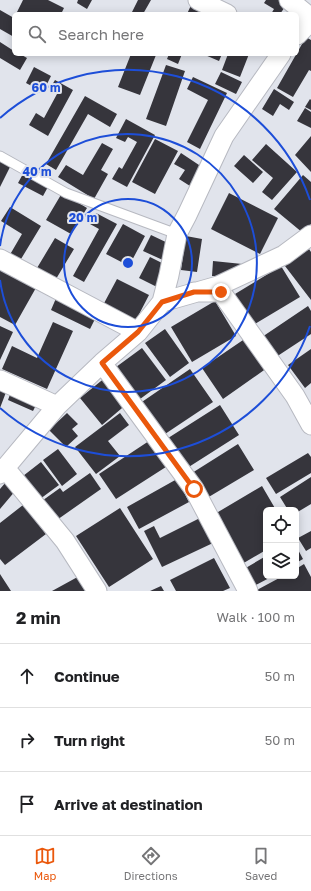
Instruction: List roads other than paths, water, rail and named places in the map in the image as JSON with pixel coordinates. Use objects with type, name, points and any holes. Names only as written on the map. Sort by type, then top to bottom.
[{"type":"street","points":[[198,0],[223,12]]},
{"type":"street","points":[[289,0],[311,20],[299,33]]},
{"type":"street","points":[[97,591],[65,541],[3,471],[57,406],[102,363],[138,332],[162,302],[177,234],[224,136],[280,56]]},
{"type":"street","points":[[162,302],[218,286],[284,255],[311,235]]},
{"type":"street","points":[[0,259],[138,332]]},
{"type":"street","points":[[194,292],[221,292],[294,396],[311,425]]},
{"type":"street","points":[[102,363],[194,489],[248,591]]},
{"type":"street","points":[[0,380],[57,406]]},
{"type":"lane","points":[[0,156],[66,193],[177,234]]}]
